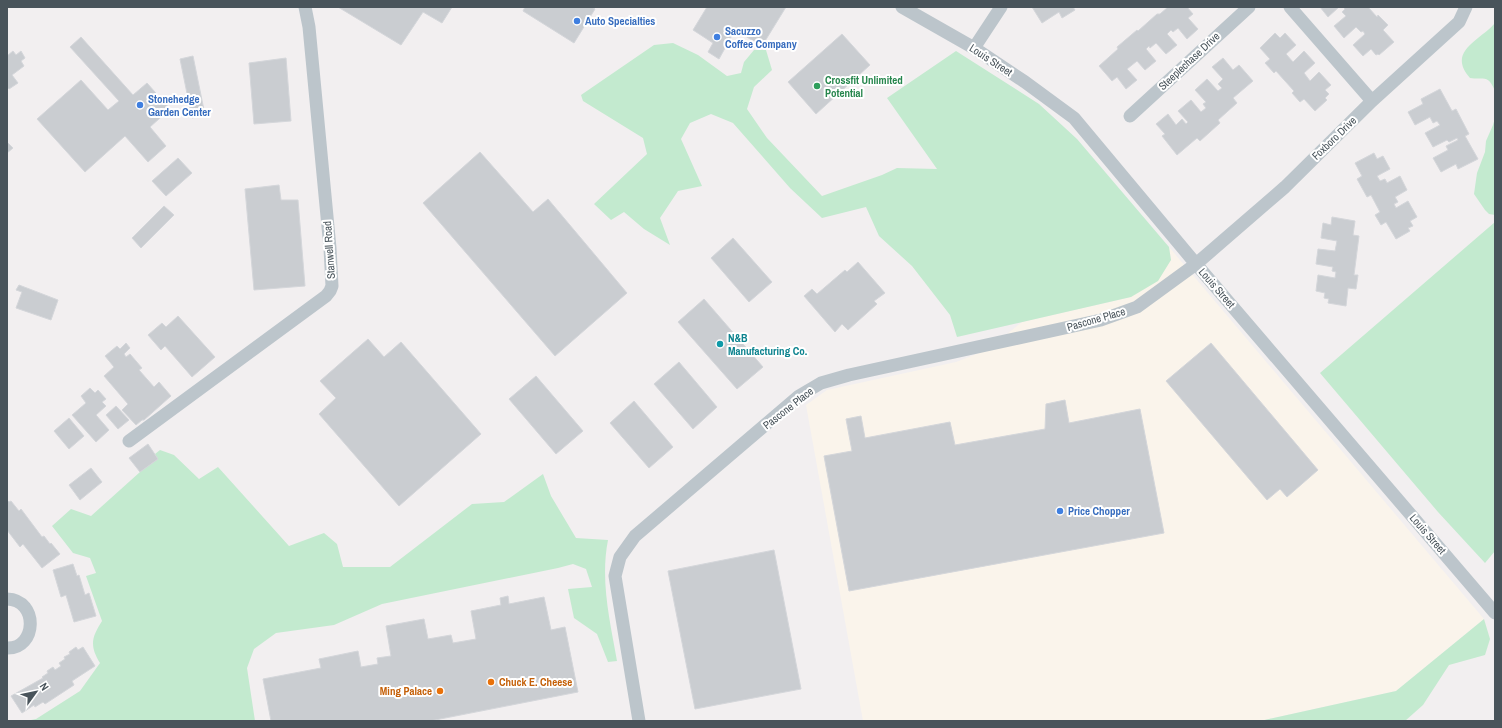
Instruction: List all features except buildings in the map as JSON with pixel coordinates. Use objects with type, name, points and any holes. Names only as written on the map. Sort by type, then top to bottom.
[{"type":"street","name":"Stanwell Road","points":[[129,441],[320,301],[330,291],[332,286],[330,248],[309,27],[305,7]]},
{"type":"street","name":"Louis Street","points":[[902,7],[974,48],[1025,82],[1074,118],[1196,264],[1495,613]]},
{"type":"street","points":[[974,48],[1001,7]]},
{"type":"street","name":"Steeplechase Drive","points":[[1130,116],[1249,7]]},
{"type":"street","points":[[1290,7],[1372,101]]},
{"type":"street","name":"Foxboro Drive","points":[[1196,264],[1285,187],[1372,101],[1459,22],[1466,7]]},
{"type":"street","name":"Pascone Place","points":[[639,721],[616,576],[620,558],[635,536],[797,398],[821,383],[849,375],[1101,320],[1137,306],[1196,264]]},
{"type":"street","points":[[7,599],[12,599],[20,603],[27,610],[30,619],[30,629],[26,638],[19,644],[7,648]]},
{"type":"shaded area","points":[[1169,247],[1484,619],[1396,691],[1260,721],[863,721],[806,405],[827,390],[956,362],[987,350],[1022,322],[1131,297],[1171,260]]},
{"type":"green space","points":[[1495,23],[1495,91],[1488,80],[1470,78],[1464,69],[1462,60],[1468,47]]},
{"type":"green space","points":[[673,43],[698,55],[727,76],[741,73],[744,62],[754,50],[766,50],[772,70],[754,87],[747,109],[767,138],[822,196],[882,175],[897,168],[937,169],[887,98],[956,51],[1039,104],[1077,139],[1169,247],[1171,260],[1158,281],[1131,297],[957,337],[950,315],[912,266],[879,236],[866,207],[822,218],[790,188],[733,123],[711,114],[690,123],[681,139],[702,186],[678,191],[660,218],[670,245],[644,229],[624,212],[611,220],[594,204],[647,154],[643,138],[583,101],[581,95],[654,45]]},
{"type":"green space","points":[[1495,118],[1495,215],[1489,214],[1485,210],[1474,194],[1477,173],[1485,152],[1486,141]]},
{"type":"green space","points":[[1495,222],[1495,551],[1485,563],[1438,512],[1320,373]]},
{"type":"green space","points":[[160,450],[174,455],[199,479],[218,467],[289,546],[324,533],[337,544],[343,567],[390,567],[472,504],[504,502],[543,474],[551,496],[576,538],[608,540],[605,586],[617,661],[608,662],[597,634],[574,618],[568,589],[592,587],[586,569],[573,564],[382,604],[334,625],[276,633],[254,649],[247,668],[255,721],[26,721],[36,719],[80,691],[100,663],[94,651],[93,641],[102,621],[86,576],[96,573],[90,558],[73,553],[52,526],[71,509],[91,516],[140,472],[158,459],[155,454]]},
{"type":"green space","points":[[1484,619],[1490,639],[1485,655],[1449,665],[1423,705],[1405,721],[1260,721],[1396,691]]},
{"type":"place","name":"Auto Specialties","points":[[577,21]]},
{"type":"place","name":"Sacuzzo Coffee Company","points":[[717,37]]},
{"type":"place","name":"Crossfit Unlimited Potential","points":[[817,86]]},
{"type":"place","name":"Stonehedge Garden Center","points":[[140,105]]},
{"type":"place","name":"N&B Manufacturing Co.","points":[[720,344]]},
{"type":"place","name":"Price Chopper","points":[[1060,511]]},
{"type":"place","name":"Chuck E. Cheese","points":[[491,682]]},
{"type":"place","name":"Ming Palace","points":[[440,691]]}]
